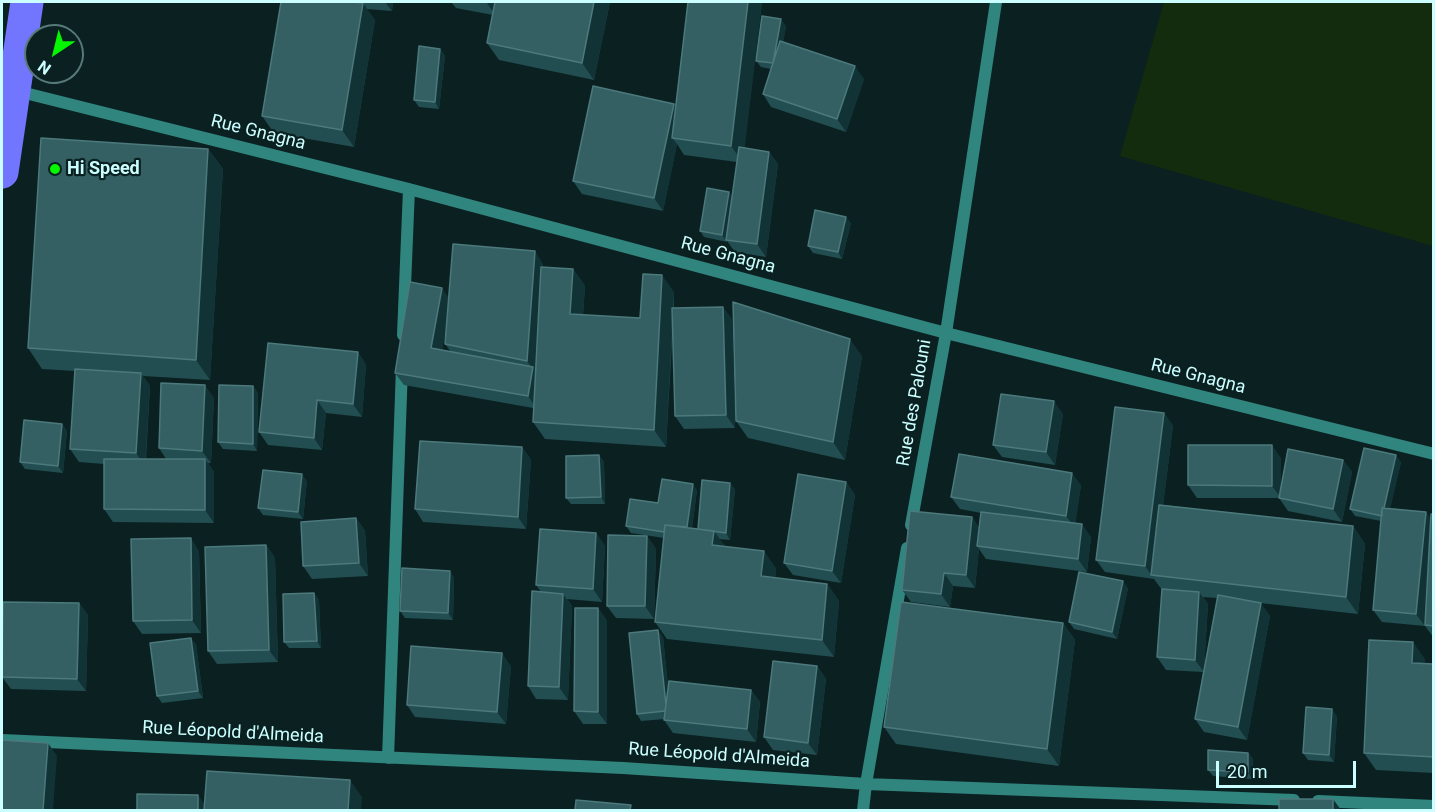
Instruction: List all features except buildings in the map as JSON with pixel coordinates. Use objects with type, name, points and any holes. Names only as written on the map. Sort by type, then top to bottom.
[{"type":"highway","points":[[2,172],[27,2]]},
{"type":"street","name":"Rue des Palouni","points":[[863,810],[946,333],[996,2]]},
{"type":"street","name":"Rue Gnagna","points":[[14,91],[409,189],[946,333],[1434,454]]},
{"type":"street","points":[[388,758],[409,189]]},
{"type":"street","name":"Rue Léopold d'Almeida","points":[[2,740],[623,768],[866,784],[1434,806]]},
{"type":"green space","points":[[1164,2],[1433,2],[1433,246],[1120,156]]},
{"type":"place","name":"Hi Speed","points":[[55,169]]}]
